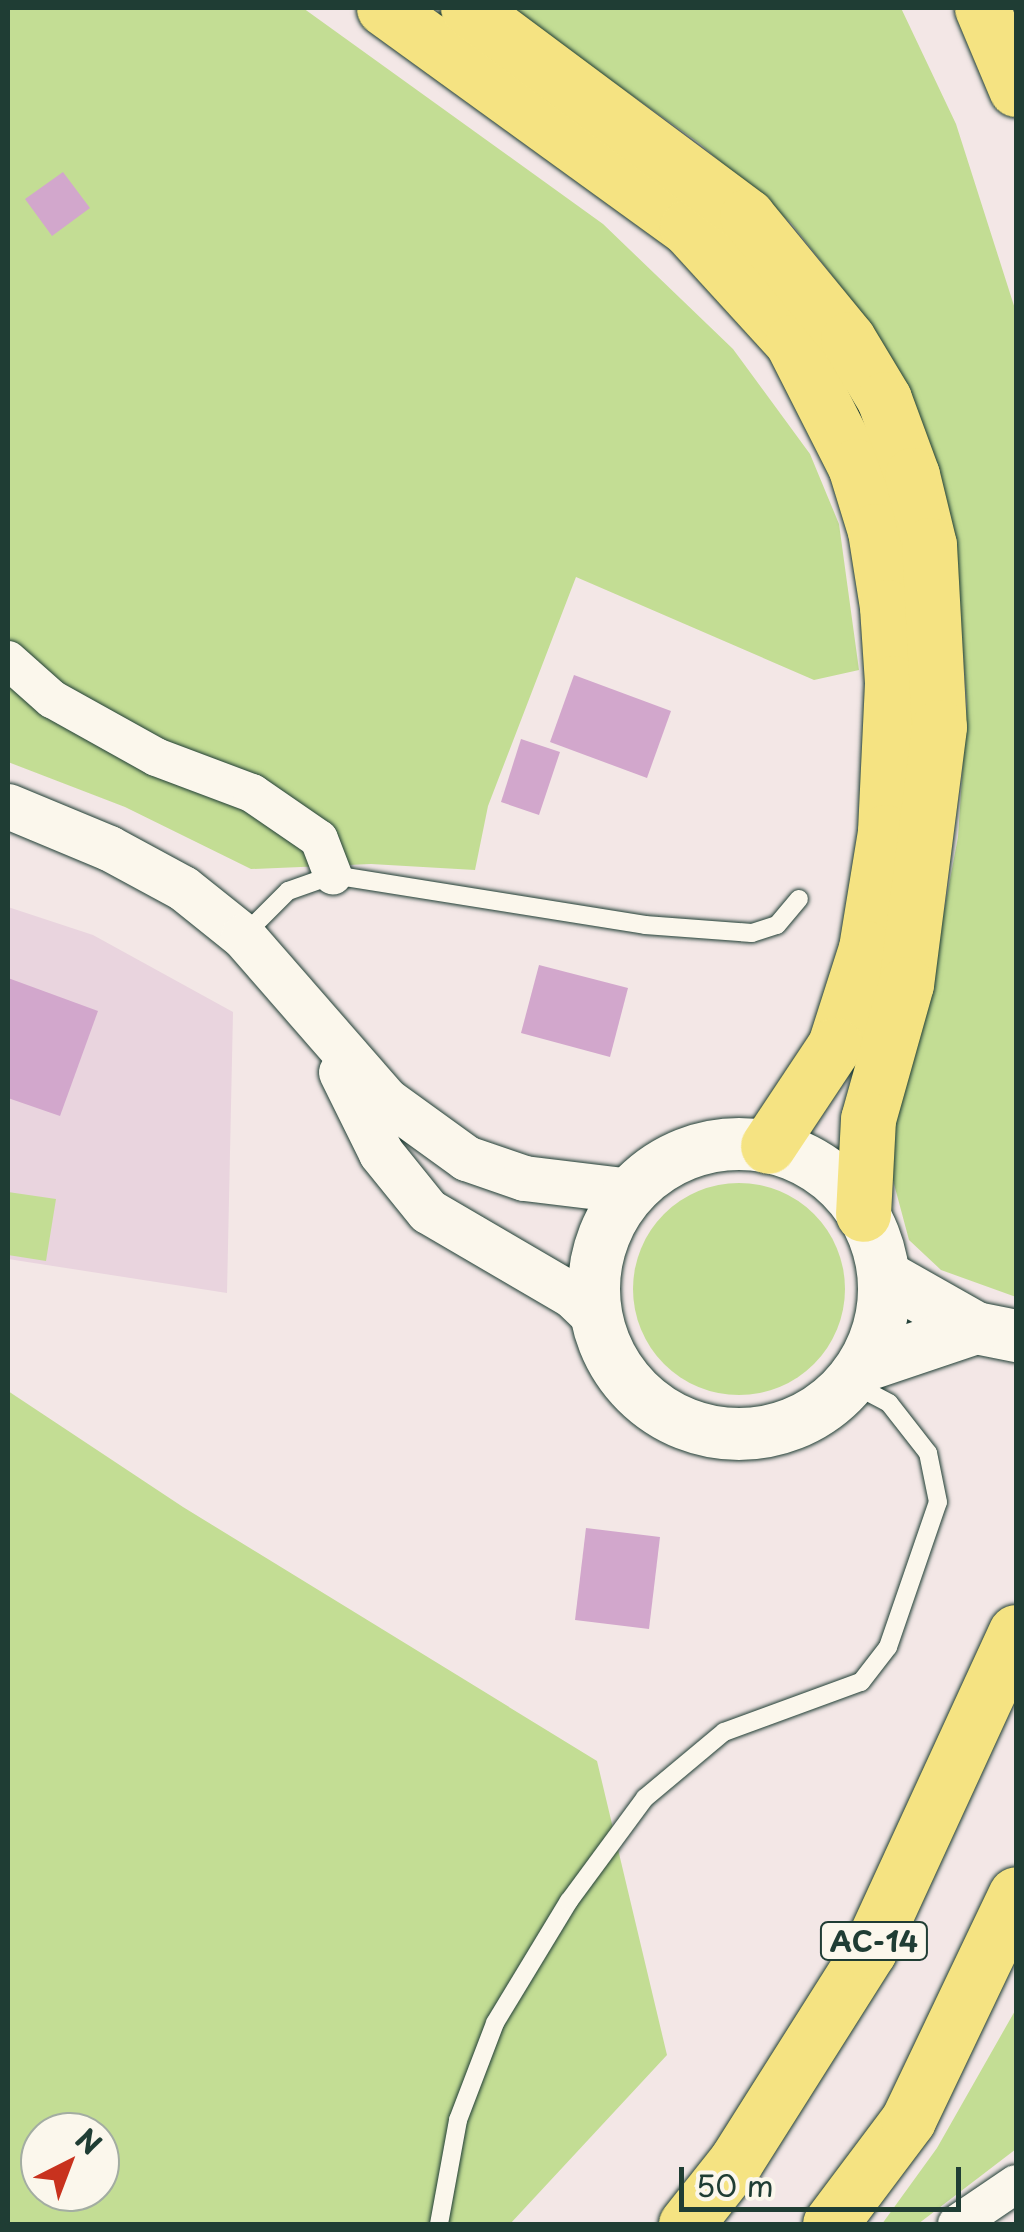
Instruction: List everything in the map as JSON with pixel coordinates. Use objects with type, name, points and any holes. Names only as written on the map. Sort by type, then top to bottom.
[{"type":"highway","points":[[384,8],[687,227],[792,342],[854,466],[875,531],[887,608],[892,682],[885,832],[866,948],[835,1046],[768,1146]]},
{"type":"highway","points":[[468,8],[747,216],[848,339],[884,399],[912,475],[929,546],[938,727],[906,984],[868,1119],[863,1214]]},
{"type":"highway","points":[[982,8],[1016,89]]},
{"type":"highway","name":"AC-14","points":[[686,2224],[736,2161],[869,1950],[1016,1632]]},
{"type":"highway","points":[[830,2224],[908,2120],[1016,1894]]},
{"type":"main road","points":[[768,1146],[822,1172],[863,1214],[884,1276],[876,1338],[857,1374],[821,1410],[784,1428],[744,1435],[703,1431],[666,1416],[634,1390],[610,1357],[596,1318],[594,1273],[606,1229],[631,1191],[694,1150],[768,1146]]},
{"type":"main road","points":[[884,1276],[996,1332]]},
{"type":"main road","points":[[857,1374],[996,1332]]},
{"type":"street","points":[[8,660],[52,700],[138,747],[252,794],[319,839],[333,875]]},
{"type":"street","points":[[8,806],[109,848],[184,888],[243,936],[386,1100],[466,1158],[524,1178],[631,1191]]},
{"type":"street","points":[[324,1028],[381,1153],[428,1211],[572,1295],[596,1318]]},
{"type":"street","points":[[957,2224],[1016,2184]]},
{"type":"lane","points":[[243,936],[288,892],[333,875],[646,925],[752,933],[777,925],[799,898]]},
{"type":"lane","points":[[439,2224],[458,2120],[495,2023],[570,1901],[644,1798],[724,1732],[862,1682],[888,1647],[938,1502],[928,1453],[889,1403],[857,1374]]},
{"type":"shaded area","points":[[8,907],[93,935],[233,1012],[227,1293],[8,1259]]},
{"type":"green space","points":[[8,8],[303,8],[603,224],[733,349],[810,454],[839,524],[859,670],[814,680],[576,577],[488,806],[475,870],[371,864],[251,869],[125,807],[8,762]]},
{"type":"green space","points":[[509,8],[901,8],[956,124],[1016,312],[1016,1297],[941,1270],[909,1240],[890,1169],[893,1115],[935,959],[958,837],[967,704],[957,574],[872,326],[791,223],[699,143]]},
{"type":"green space","points":[[739,1183],[780,1191],[814,1214],[837,1248],[845,1289],[837,1330],[814,1364],[780,1387],[739,1395],[698,1387],[664,1364],[641,1330],[633,1289],[641,1248],[664,1214],[698,1191]]},
{"type":"green space","points":[[8,1192],[56,1199],[46,1261],[8,1255]]},
{"type":"green space","points":[[8,1391],[183,1507],[597,1761],[667,2055],[510,2224],[8,2224]]},
{"type":"green space","points":[[1016,2009],[1016,2149],[918,2224],[882,2224],[937,2148]]},
{"type":"building","points":[[63,172],[90,208],[52,236],[25,199]]},
{"type":"building","points":[[574,675],[671,711],[647,778],[550,742]]},
{"type":"building","points":[[521,739],[560,752],[539,815],[501,802]]},
{"type":"building","points":[[539,965],[628,988],[610,1057],[521,1033]]},
{"type":"building","points":[[8,978],[98,1011],[60,1116],[8,1098]]},
{"type":"building","points":[[586,1528],[660,1537],[649,1629],[575,1620]]}]
